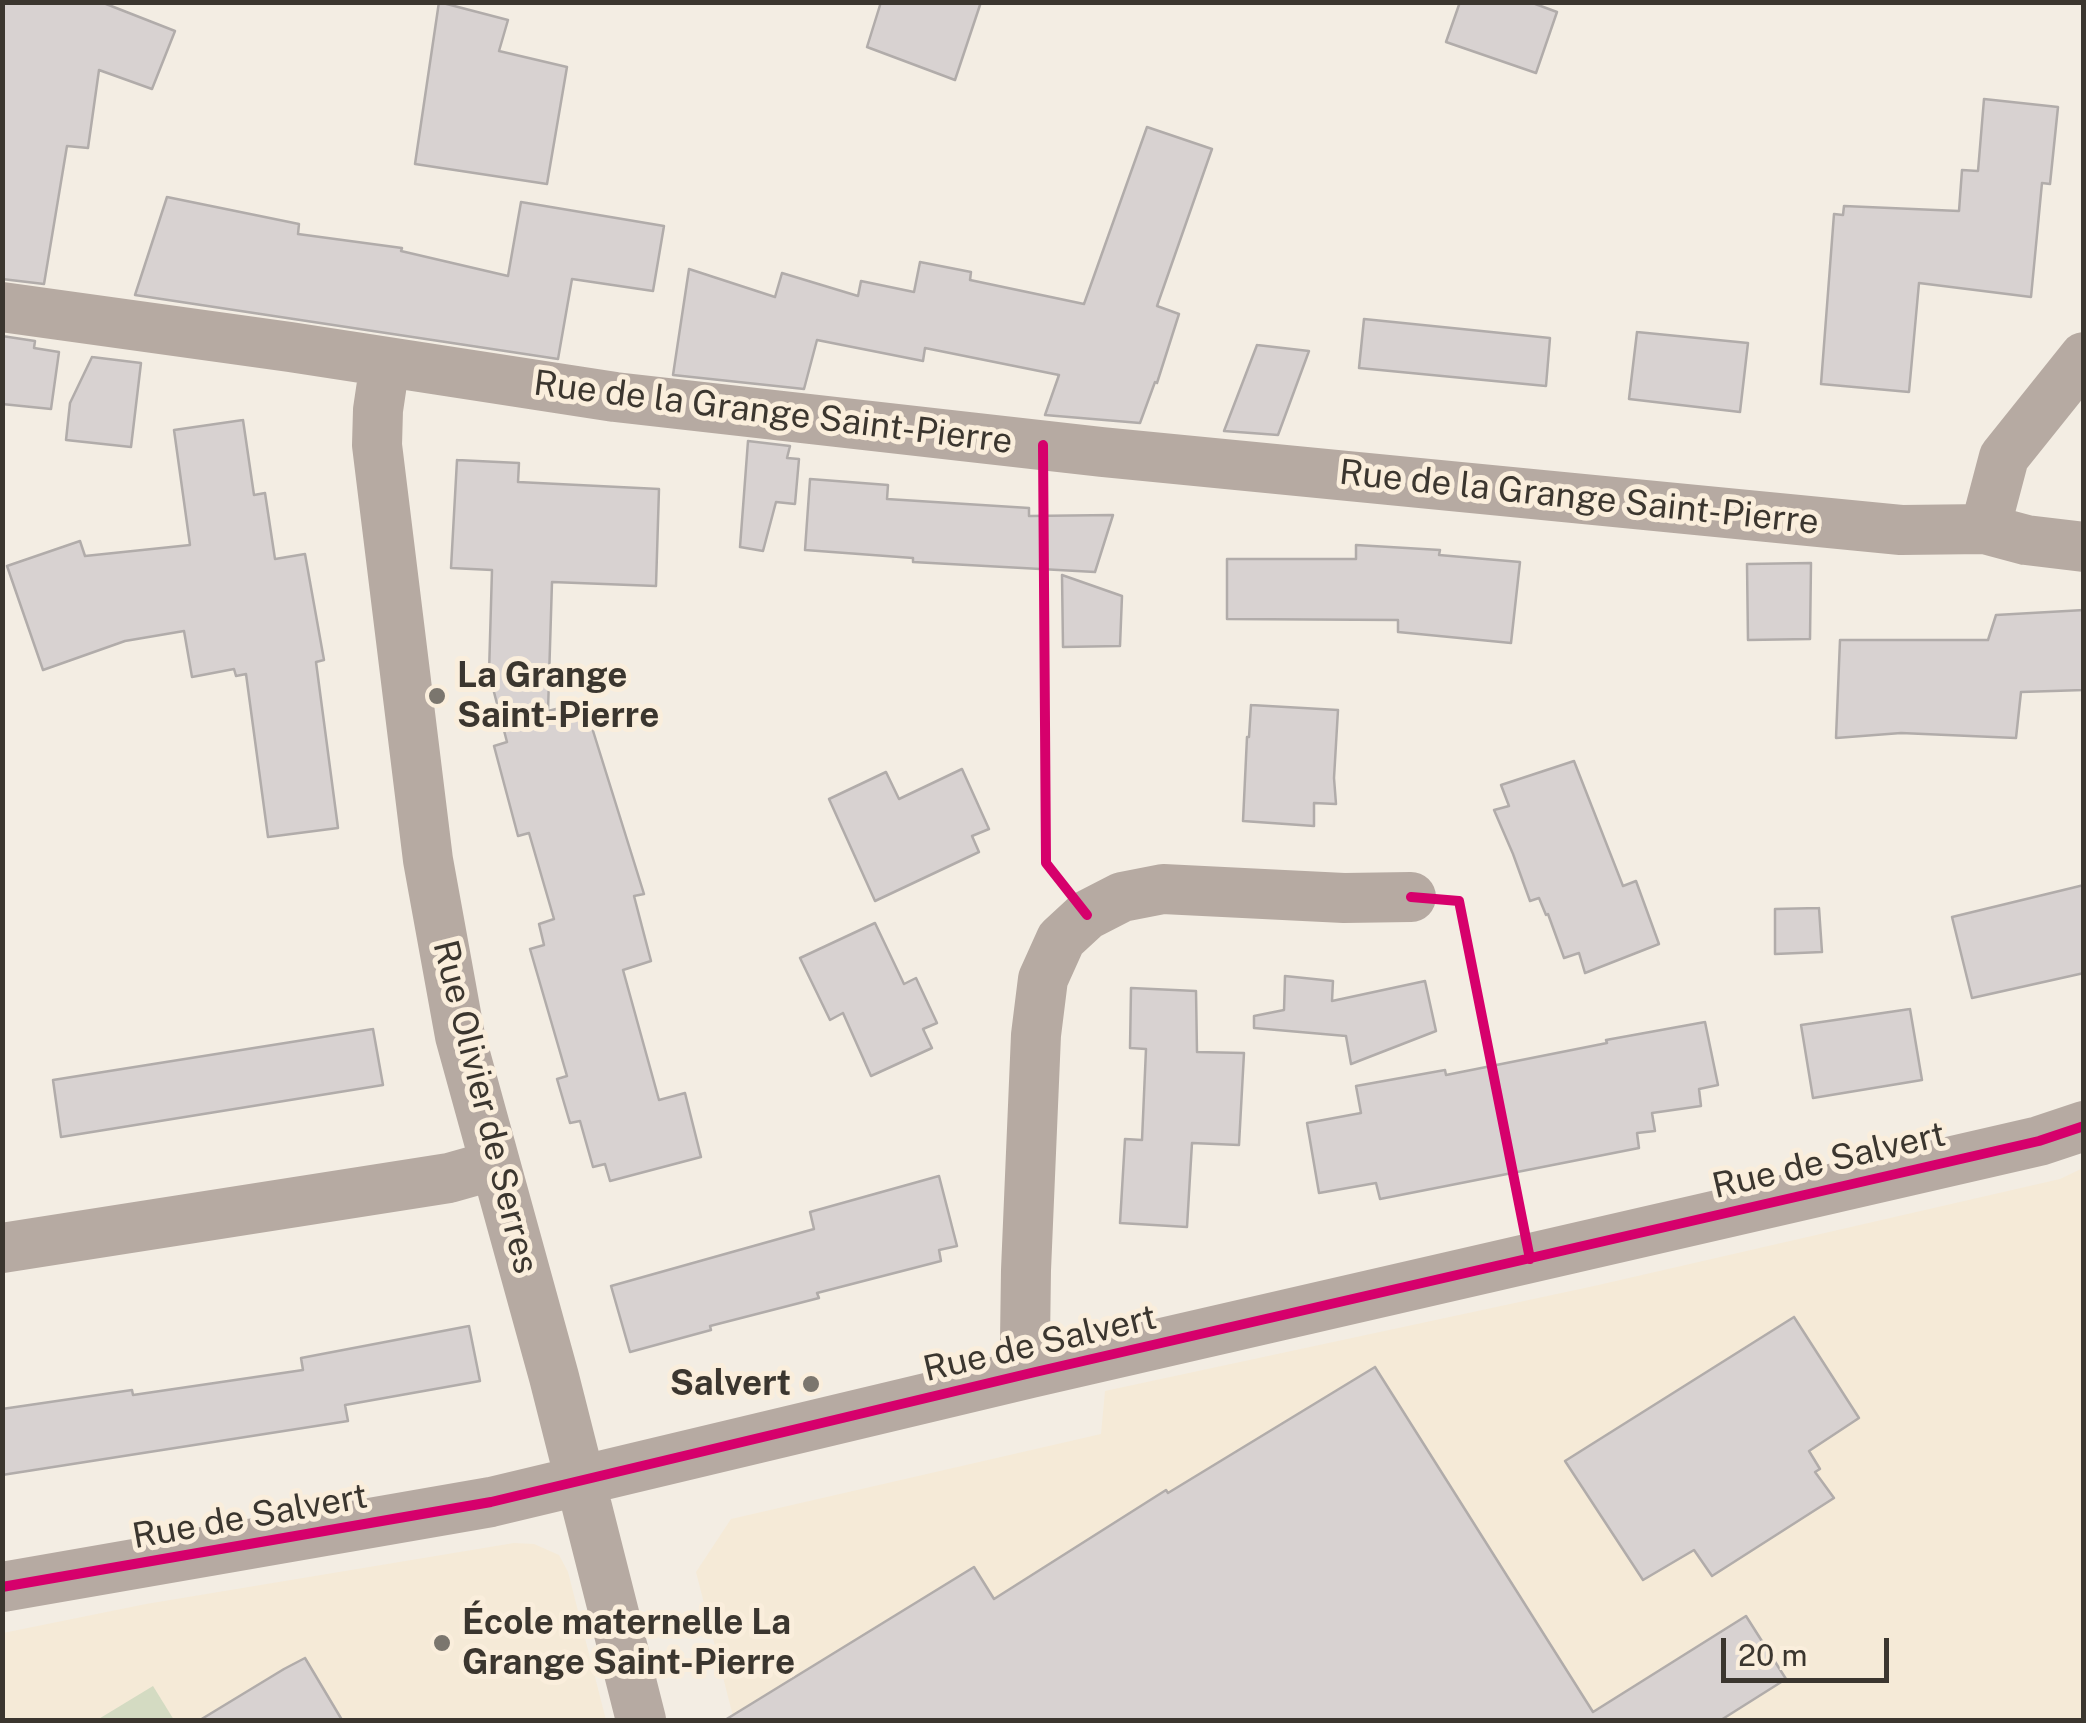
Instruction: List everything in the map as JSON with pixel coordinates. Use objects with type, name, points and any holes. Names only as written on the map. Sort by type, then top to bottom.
[{"type":"street","name":"Rue de la Grange Saint-Pierre","points":[[2,307],[615,397],[1102,452],[1902,530],[1985,529],[2026,540],[2084,547]]},
{"type":"street","points":[[1985,529],[2004,457],[2084,357]]},
{"type":"street","name":"Rue Olivier de Serres","points":[[385,363],[377,445],[428,860],[460,1036],[582,1480],[641,1720]]},
{"type":"street","points":[[1031,1373],[1025,1340],[1026,1270],[1036,1035],[1044,979],[1061,939],[1087,916],[1122,898],[1163,889],[1344,898],[1411,897]]},
{"type":"street","name":"Rue de Salvert","points":[[2,1587],[473,1505],[2040,1141],[2084,1126]]},
{"type":"street","points":[[2,1248],[448,1178],[495,1164]]},
{"type":"shaded area","points":[[2083,1168],[2083,1720],[734,1720],[696,1572],[731,1519],[1101,1434],[1105,1391],[1594,1286],[2060,1179]]},
{"type":"shaded area","name":"École maternelle La Grange Saint-Pierre","points":[[514,1543],[534,1544],[559,1555],[568,1572],[606,1720],[3,1720],[3,1633],[146,1604]]},
{"type":"green space","points":[[153,1686],[174,1720],[97,1720]]},
{"type":"building","points":[[2,2],[101,2],[175,31],[152,89],[99,70],[88,148],[67,146],[44,284],[2,279]]},
{"type":"building","points":[[439,2],[508,20],[499,51],[567,67],[547,184],[415,164]]},
{"type":"building","points":[[881,2],[981,2],[955,80],[867,47]]},
{"type":"building","points":[[1460,2],[1530,2],[1557,12],[1536,73],[1446,42]]},
{"type":"building","points":[[1984,99],[2058,107],[2050,184],[2042,183],[2031,297],[1919,283],[1909,392],[1821,384],[1834,214],[1843,215],[1844,206],[1959,211],[1962,170],[1978,171]]},
{"type":"building","points":[[1147,127],[1212,149],[1157,306],[1179,314],[1140,423],[1045,415],[1059,375],[925,348],[923,361],[817,340],[804,389],[673,375],[689,269],[775,297],[782,273],[858,296],[861,281],[914,292],[920,262],[971,272],[970,280],[1084,304]]},
{"type":"building","points":[[167,197],[299,224],[298,234],[402,248],[401,251],[508,276],[521,202],[664,226],[653,291],[572,279],[558,359],[135,295]]},
{"type":"building","points":[[1364,319],[1550,338],[1546,386],[1359,368]]},
{"type":"building","points":[[1637,332],[1748,343],[1740,412],[1629,399]]},
{"type":"building","points":[[2,336],[35,341],[34,348],[59,352],[51,409],[2,404]]},
{"type":"building","points":[[1257,345],[1309,351],[1278,435],[1224,431]]},
{"type":"building","points":[[92,357],[141,363],[131,447],[66,440],[70,403]]},
{"type":"building","points":[[243,420],[254,495],[265,493],[275,559],[305,554],[324,660],[316,662],[338,828],[268,837],[246,674],[236,676],[234,669],[192,677],[184,631],[125,641],[43,670],[7,566],[80,541],[85,556],[190,545],[174,430]]},
{"type":"building","points":[[748,441],[790,446],[787,458],[799,459],[795,504],[776,502],[763,551],[740,547]]},
{"type":"building","points":[[457,460],[519,463],[518,482],[659,489],[656,586],[552,582],[548,711],[584,702],[644,894],[634,896],[651,961],[623,970],[659,1100],[685,1093],[701,1157],[610,1181],[605,1164],[593,1167],[580,1121],[570,1123],[557,1079],[567,1076],[530,949],[544,945],[539,924],[554,919],[529,833],[518,836],[494,746],[507,742],[489,673],[492,570],[451,568]]},
{"type":"building","points":[[810,479],[888,485],[887,499],[1029,508],[1029,516],[1113,515],[1095,572],[913,562],[913,558],[805,550]]},
{"type":"building","points":[[1356,545],[1440,550],[1439,555],[1520,562],[1511,643],[1398,632],[1398,620],[1227,619],[1227,559],[1356,559]]},
{"type":"building","points":[[1811,563],[1810,639],[1748,640],[1747,564]]},
{"type":"building","points":[[1062,575],[1122,596],[1120,646],[1063,647]]},
{"type":"building","points":[[2084,610],[2084,690],[2021,692],[2016,738],[1901,733],[1836,738],[1840,640],[1988,640],[1996,615]]},
{"type":"building","points":[[1251,705],[1338,710],[1336,804],[1314,803],[1314,826],[1243,821]]},
{"type":"building","points":[[1574,761],[1623,886],[1636,881],[1659,944],[1585,973],[1579,953],[1564,958],[1539,898],[1530,901],[1494,810],[1509,806],[1501,785]]},
{"type":"building","points":[[962,769],[989,829],[972,836],[979,852],[875,901],[829,799],[886,772],[899,799]]},
{"type":"building","points":[[2084,885],[2084,973],[1972,998],[1952,917]]},
{"type":"building","points":[[1819,908],[1822,952],[1775,954],[1775,909]]},
{"type":"building","points":[[875,923],[904,984],[916,978],[937,1023],[923,1029],[932,1048],[871,1076],[843,1013],[830,1020],[800,958]]},
{"type":"building","points":[[1285,976],[1333,981],[1332,1001],[1425,981],[1436,1031],[1351,1064],[1346,1036],[1254,1028],[1254,1016],[1284,1010]]},
{"type":"building","points":[[1131,988],[1196,991],[1197,1052],[1244,1053],[1239,1145],[1192,1143],[1187,1227],[1120,1223],[1125,1139],[1142,1140],[1146,1049],[1130,1048]]},
{"type":"building","points":[[1910,1009],[1922,1080],[1813,1098],[1801,1025]]},
{"type":"building","points":[[1705,1022],[1718,1085],[1699,1089],[1701,1106],[1652,1113],[1655,1131],[1637,1133],[1639,1148],[1380,1199],[1376,1183],[1319,1193],[1307,1123],[1361,1113],[1356,1086],[1445,1070],[1446,1075]]},
{"type":"building","points":[[373,1029],[383,1085],[61,1137],[53,1080]]},
{"type":"building","points":[[939,1176],[957,1246],[939,1250],[941,1261],[817,1293],[819,1298],[710,1326],[711,1330],[630,1352],[611,1286],[814,1229],[810,1212]]},
{"type":"building","points":[[1794,1317],[1859,1418],[1809,1451],[1820,1469],[1815,1472],[1834,1498],[1712,1576],[1694,1550],[1643,1580],[1565,1461]]},
{"type":"building","points":[[469,1326],[480,1381],[345,1405],[348,1421],[2,1475],[2,1409],[303,1370],[301,1358]]},
{"type":"building","points":[[1375,1367],[1593,1712],[1746,1616],[1786,1679],[1721,1720],[725,1720],[974,1567],[994,1599],[1166,1490],[1168,1493]]},
{"type":"building","points":[[305,1658],[342,1720],[200,1720],[284,1669]]},
{"type":"cycle path","points":[[1043,445],[1046,863],[1087,915]]},
{"type":"cycle path","points":[[1411,897],[1459,901],[1530,1259]]},
{"type":"cycle path","points":[[2,1587],[491,1502],[2039,1141],[2084,1126]]},
{"type":"place","name":"La Grange Saint-Pierre","points":[[437,696]]},
{"type":"place","name":"Salvert","points":[[811,1384]]},
{"type":"place","name":"École maternelle La Grange Saint-Pierre","points":[[442,1643]]}]
